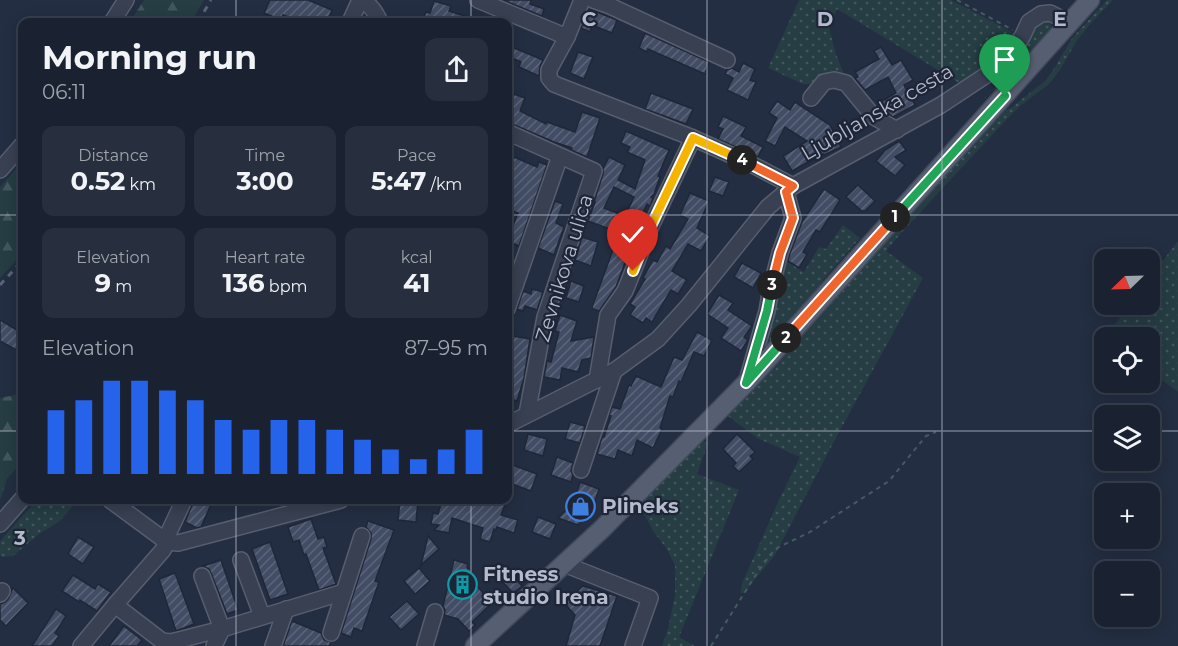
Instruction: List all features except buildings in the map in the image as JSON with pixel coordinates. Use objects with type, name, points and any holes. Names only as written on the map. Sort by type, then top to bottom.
[{"type":"main road","points":[[475,646],[667,465],[746,383],[1090,0]]},
{"type":"street","points":[[115,18],[126,0]]},
{"type":"street","points":[[352,18],[361,0],[367,2],[378,18]]},
{"type":"street","points":[[478,0],[567,37]]},
{"type":"street","points":[[582,0],[567,37],[549,70],[549,78],[554,84],[693,138],[751,164],[789,189],[793,218],[780,253],[767,311],[746,383]]},
{"type":"street","points":[[593,0],[727,60]]},
{"type":"street","name":"Ljubljanska cesta","points":[[527,414],[614,371],[658,339],[689,305],[768,207],[789,189],[941,105],[1000,66],[1012,53],[1029,22],[1041,14],[1058,17],[1068,25]]},
{"type":"street","points":[[812,98],[824,82],[834,80],[846,83],[874,117],[897,130]]},
{"type":"street","name":"Zevnikova ulica","points":[[512,137],[594,171],[545,317],[527,414]]},
{"type":"street","points":[[597,380],[608,315],[625,291],[652,224],[693,138]]},
{"type":"street","points":[[0,170],[18,150]]},
{"type":"street","name":"Zevnikova ulica","points":[[512,295],[560,156]]},
{"type":"street","points":[[581,470],[614,371]]},
{"type":"street","points":[[512,422],[527,414]]},
{"type":"street","points":[[0,524],[18,504]]},
{"type":"street","points":[[115,504],[167,542],[178,543],[320,504]]},
{"type":"street","points":[[81,646],[163,550],[182,504]]},
{"type":"street","points":[[331,633],[362,536]]},
{"type":"street","points":[[241,560],[262,616]]},
{"type":"street","points":[[564,564],[650,598],[633,646]]},
{"type":"street","points":[[202,576],[222,629],[214,646]]},
{"type":"street","points":[[115,605],[160,644],[222,629],[344,592]]},
{"type":"street","points":[[273,646],[285,609]]},
{"type":"street","points":[[425,646],[435,612]]},
{"type":"path","points":[[957,0],[1023,35]]},
{"type":"path","points":[[711,646],[770,555],[777,548],[810,532],[889,482],[926,436],[936,432]]},
{"type":"green space","points":[[144,0],[204,0],[193,18],[133,18]]},
{"type":"green space","points":[[799,0],[951,0],[1012,32],[1015,39],[995,61],[961,84],[837,9],[829,28],[844,74],[827,77],[814,84],[803,84],[768,68]]},
{"type":"green space","points":[[1107,0],[1113,0],[1076,42],[1049,84],[1007,119],[886,251],[923,278],[775,555],[744,593],[740,593],[743,581],[800,457],[757,438],[728,416],[1005,108],[1012,107],[1045,81],[1073,37]]},
{"type":"green space","points":[[1046,20],[1052,30],[998,90],[993,90],[996,86],[989,81],[984,83],[1034,26]]},
{"type":"green space","points":[[18,167],[18,258],[0,278],[0,187]]},
{"type":"green space","points":[[843,225],[860,238],[823,280],[826,286],[760,358],[782,259],[804,272],[819,247],[826,249]]},
{"type":"green space","points":[[1178,241],[1178,392],[1160,378],[1160,327],[1113,327],[1122,315],[1160,315],[1160,265]]},
{"type":"green space","points":[[18,394],[18,467],[7,479],[0,500],[0,398]]},
{"type":"green space","points":[[702,441],[708,443],[697,474],[739,490],[679,637],[695,646],[662,646],[675,595],[675,565],[653,531],[641,504]]},
{"type":"green space","points":[[33,504],[75,504],[60,521],[39,534],[13,556],[2,557],[0,555],[0,541]]},
{"type":"railway","points":[[200,18],[211,0]]},
{"type":"railway","points":[[0,285],[18,265]]},
{"type":"place","name":"Plineks","points":[[581,506]]},
{"type":"place","name":"Fitness studio Irena","points":[[462,585]]},
{"type":"route","points":[[633,271],[652,224],[693,138],[793,186],[786,192],[793,218],[780,253],[767,311],[746,383],[1005,96]]}]
